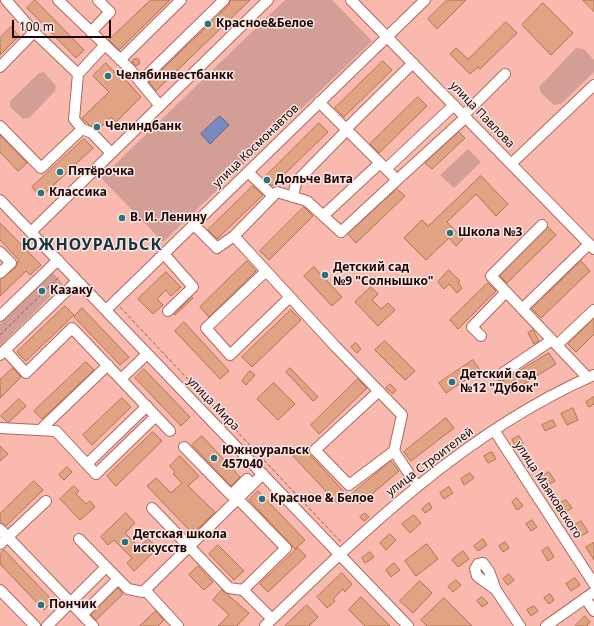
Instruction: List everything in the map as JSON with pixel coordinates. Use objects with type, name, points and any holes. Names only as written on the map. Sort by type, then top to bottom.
[{"type":"street","points":[[58,0],[120,60],[160,106]]},
{"type":"street","points":[[90,32],[110,12],[98,0]]},
{"type":"street","points":[[120,60],[181,0]]},
{"type":"street","points":[[140,82],[224,0]]},
{"type":"street","name":"улица Павлова","points":[[351,0],[592,246]]},
{"type":"street","name":"улица Космонавтов","points":[[106,310],[424,0]]},
{"type":"street","points":[[9,1],[34,32],[78,74]]},
{"type":"street","points":[[31,232],[160,106],[263,2]]},
{"type":"street","points":[[0,67],[34,32]]},
{"type":"street","points":[[105,46],[78,74],[74,119],[82,129],[92,133],[112,153]]},
{"type":"street","points":[[293,197],[296,182],[413,63]]},
{"type":"street","points":[[194,225],[217,248],[234,236],[277,192],[307,201],[324,215],[340,232],[465,116],[505,74]]},
{"type":"street","points":[[511,164],[594,85]]},
{"type":"street","points":[[320,102],[397,180]]},
{"type":"street","points":[[324,215],[454,105]]},
{"type":"street","points":[[0,126],[41,168],[82,129]]},
{"type":"street","points":[[248,172],[273,196]]},
{"type":"street","name":"улица Мира","points":[[0,200],[263,474],[343,551],[408,626]]},
{"type":"street","points":[[542,225],[491,276],[554,343],[591,377]]},
{"type":"street","points":[[234,236],[402,415],[394,452],[349,485],[315,450],[379,391]]},
{"type":"street","points":[[522,309],[592,246]]},
{"type":"street","points":[[0,252],[11,263],[0,273]]},
{"type":"street","points":[[164,254],[193,287],[168,311]]},
{"type":"street","points":[[0,316],[58,260]]},
{"type":"street","points":[[266,271],[206,328],[230,355],[290,296]]},
{"type":"street","points":[[77,281],[2,353],[26,373],[72,328],[170,431]]},
{"type":"street","points":[[481,336],[472,327],[506,292]]},
{"type":"street","points":[[500,375],[554,343],[594,310]]},
{"type":"street","points":[[121,379],[147,354]]},
{"type":"street","points":[[40,430],[108,365]]},
{"type":"street","name":"улица Строителей","points":[[269,622],[343,551],[417,486],[494,430],[540,402],[591,377]]},
{"type":"street","points":[[87,464],[147,406]]},
{"type":"street","points":[[0,428],[56,431],[96,474],[156,416]]},
{"type":"street","name":"улица Маяковского","points":[[494,430],[594,584]]},
{"type":"street","points":[[184,448],[231,495],[247,479],[252,485]]},
{"type":"street","points":[[394,452],[417,486]]},
{"type":"street","points":[[79,539],[128,589],[143,592],[263,474]]},
{"type":"street","points":[[238,499],[286,548],[243,590]]},
{"type":"street","points":[[4,541],[46,501]]},
{"type":"street","points":[[152,508],[229,588],[243,590],[269,622]]},
{"type":"street","points":[[0,529],[4,541],[93,626]]},
{"type":"street","points":[[47,626],[106,567]]},
{"type":"street","points":[[82,615],[118,578]]},
{"type":"street","points":[[0,590],[35,626]]},
{"type":"street","points":[[145,590],[173,624]]},
{"type":"street","points":[[496,590],[520,626]]},
{"type":"street","points":[[546,626],[590,595],[594,611]]},
{"type":"path","points":[[0,335],[60,276]]},
{"type":"path","points":[[115,302],[343,551]]},
{"type":"shaded area","points":[[285,0],[332,0],[372,41],[163,242],[101,178]]},
{"type":"shaded area","points":[[576,48],[584,49],[594,60],[594,72],[561,104],[554,105],[541,93],[539,87]]},
{"type":"shaded area","points":[[44,72],[56,86],[55,91],[29,118],[23,119],[10,107],[10,101],[39,73]]},
{"type":"shaded area","points":[[468,149],[481,162],[454,188],[440,175]]},
{"type":"shaded area","points":[[53,273],[63,284],[0,346],[0,324]]},
{"type":"water","points":[[220,116],[229,125],[210,144],[201,134]]},
{"type":"building","points":[[35,0],[84,50],[76,58],[27,8]]},
{"type":"building","points":[[151,0],[170,0],[119,50],[109,40]]},
{"type":"building","points":[[230,0],[250,0],[156,91],[149,82],[229,5]]},
{"type":"building","points":[[447,0],[466,0],[437,29],[428,19]]},
{"type":"building","points":[[583,0],[594,0],[594,11]]},
{"type":"building","points":[[543,3],[573,33],[551,55],[522,25]]},
{"type":"building","points":[[506,22],[517,33],[480,69],[478,67],[470,74],[450,54],[456,48],[468,59]]},
{"type":"building","points":[[11,27],[19,36],[0,55],[0,38]]},
{"type":"building","points":[[136,59],[139,62],[136,65],[133,62]]},
{"type":"building","points":[[383,61],[392,70],[344,117],[335,108]]},
{"type":"building","points":[[106,63],[122,80],[124,78],[141,97],[116,122],[111,117],[98,130],[89,125],[82,118],[109,92],[93,76]]},
{"type":"building","points":[[418,97],[427,106],[379,153],[370,144]]},
{"type":"building","points":[[319,123],[328,132],[272,186],[264,178]]},
{"type":"building","points":[[459,132],[465,138],[432,169],[425,163]]},
{"type":"building","points":[[0,135],[27,163],[18,171],[0,152]]},
{"type":"building","points":[[84,139],[93,148],[41,197],[32,187]]},
{"type":"building","points":[[481,176],[508,204],[496,216],[476,194],[447,222],[463,239],[456,246],[449,238],[426,260],[404,238],[422,220],[428,226]]},
{"type":"building","points":[[253,186],[263,195],[217,239],[208,230]]},
{"type":"building","points":[[397,189],[405,196],[356,243],[348,234]]},
{"type":"building","points":[[304,207],[313,216],[269,260],[260,251]]},
{"type":"building","points":[[0,223],[41,265],[30,275],[26,271],[0,296],[0,279],[15,268],[19,260],[0,240]]},
{"type":"building","points":[[548,227],[556,235],[507,283],[500,276]]},
{"type":"building","points":[[247,261],[256,271],[209,317],[200,307]]},
{"type":"building","points":[[581,261],[590,271],[541,318],[532,309]]},
{"type":"building","points":[[314,267],[342,297],[332,306],[304,276]]},
{"type":"building","points":[[449,270],[460,281],[458,283],[462,288],[457,293],[449,284],[444,289],[438,282]]},
{"type":"building","points":[[166,272],[181,287],[171,296],[166,290],[157,299],[163,305],[153,314],[138,299]]},
{"type":"building","points":[[488,283],[496,291],[458,329],[450,320]]},
{"type":"building","points":[[371,287],[378,294],[372,300],[381,309],[388,303],[395,310],[378,326],[355,302]]},
{"type":"building","points":[[192,297],[193,298],[175,315],[174,314]]},
{"type":"building","points":[[65,306],[74,315],[26,361],[17,352]]},
{"type":"building","points":[[82,308],[129,357],[120,365],[74,317]]},
{"type":"building","points":[[291,310],[301,320],[252,367],[242,357]]},
{"type":"building","points":[[594,319],[594,334],[576,352],[568,344]]},
{"type":"building","points":[[184,322],[229,371],[220,379],[175,331]]},
{"type":"building","points":[[533,330],[539,341],[534,344],[528,333]]},
{"type":"building","points":[[385,341],[415,371],[405,380],[375,350]]},
{"type":"building","points":[[356,343],[361,349],[357,353],[351,347]]},
{"type":"building","points":[[549,353],[556,364],[509,393],[502,382]]},
{"type":"building","points":[[473,360],[480,370],[446,393],[439,383]]},
{"type":"building","points":[[86,362],[94,370],[42,419],[34,411]]},
{"type":"building","points":[[13,368],[21,377],[0,398],[0,380]]},
{"type":"building","points":[[290,368],[318,397],[313,401],[286,372]]},
{"type":"building","points":[[144,369],[190,417],[181,426],[135,378]]},
{"type":"building","points":[[250,371],[255,375],[246,385],[242,381]]},
{"type":"building","points":[[358,379],[367,388],[319,434],[311,425]]},
{"type":"building","points":[[274,383],[295,404],[278,420],[257,399]]},
{"type":"building","points":[[390,384],[396,390],[393,394],[386,388]]},
{"type":"building","points":[[594,397],[594,404],[589,407],[586,402]]},
{"type":"building","points":[[122,398],[131,407],[92,445],[83,435]]},
{"type":"building","points":[[19,399],[26,406],[9,422],[7,422],[1,416]]},
{"type":"building","points":[[573,408],[578,420],[567,425],[561,414]]},
{"type":"building","points":[[446,418],[454,428],[411,461],[404,452]]},
{"type":"building","points":[[553,420],[556,426],[545,431],[542,425]]},
{"type":"building","points":[[153,432],[162,441],[116,486],[107,476]]},
{"type":"building","points":[[202,436],[240,477],[231,486],[192,445]]},
{"type":"building","points":[[519,436],[524,445],[517,449],[512,440]]},
{"type":"building","points":[[0,446],[8,454],[0,461]]},
{"type":"building","points":[[303,447],[347,495],[338,504],[293,456]]},
{"type":"building","points":[[492,452],[496,459],[488,463],[484,456]]},
{"type":"building","points":[[180,456],[199,476],[188,486],[215,512],[193,534],[147,486],[156,478],[171,493],[182,483],[173,474],[175,472],[170,466]]},
{"type":"building","points":[[391,461],[399,471],[360,504],[352,494]]},
{"type":"building","points":[[67,467],[72,472],[64,480],[59,475]]},
{"type":"building","points":[[549,472],[555,481],[548,485],[542,476]]},
{"type":"building","points":[[470,473],[474,478],[464,485],[461,479]]},
{"type":"building","points":[[34,481],[43,490],[6,526],[0,523],[0,514]]},
{"type":"building","points":[[74,486],[79,491],[76,494],[86,504],[90,501],[95,507],[80,520],[60,499]]},
{"type":"building","points":[[449,487],[453,493],[444,499],[440,493]]},
{"type":"building","points":[[258,491],[305,540],[295,549],[249,500]]},
{"type":"building","points":[[517,498],[523,506],[517,510],[512,502]]},
{"type":"building","points":[[566,500],[572,508],[566,512],[560,503]]},
{"type":"building","points":[[429,503],[432,508],[425,513],[422,509]]},
{"type":"building","name":"Детская школа искусств","points":[[126,513],[135,523],[125,533],[139,547],[148,539],[158,548],[134,571],[127,563],[132,558],[114,540],[108,545],[101,537]]},
{"type":"building","points":[[365,513],[369,517],[364,521],[360,517]]},
{"type":"building","points":[[414,515],[421,523],[410,533],[402,524]]},
{"type":"building","points":[[532,520],[537,527],[531,531],[526,524]]},
{"type":"building","points":[[581,521],[588,532],[581,536],[575,525]]},
{"type":"building","points":[[390,534],[396,540],[386,550],[380,543]]},
{"type":"building","points":[[483,539],[487,545],[478,551],[474,546]]},
{"type":"building","points":[[505,542],[509,548],[503,552],[499,546]]},
{"type":"building","points":[[594,543],[594,560],[586,547]]},
{"type":"building","points":[[427,544],[438,559],[416,576],[405,561]]},
{"type":"building","points":[[218,545],[244,571],[234,580],[209,554]]},
{"type":"building","points":[[548,547],[554,557],[548,561],[542,551]]},
{"type":"building","points":[[298,548],[306,556],[268,592],[260,584]]},
{"type":"building","points":[[4,550],[53,601],[44,610],[0,564],[0,554]]},
{"type":"building","points":[[463,551],[469,559],[458,567],[452,560]]},
{"type":"building","points":[[370,552],[374,557],[365,563],[362,558]]},
{"type":"building","points":[[394,563],[400,570],[391,577],[386,570]]},
{"type":"building","points":[[198,566],[213,582],[204,590],[189,575]]},
{"type":"building","points":[[342,573],[352,584],[345,592],[343,589],[333,599],[335,601],[327,608],[317,597]]},
{"type":"building","points":[[509,574],[514,580],[508,585],[503,579]]},
{"type":"building","points":[[575,578],[580,585],[571,591],[566,584]]},
{"type":"building","points":[[456,580],[461,585],[453,592],[448,587]]},
{"type":"building","points":[[420,581],[432,593],[413,613],[400,601]]},
{"type":"building","points":[[118,588],[123,594],[96,620],[91,615]]},
{"type":"building","points":[[222,590],[249,613],[237,626],[218,626],[229,615],[213,600]]},
{"type":"building","points":[[550,594],[554,600],[549,604],[544,598]]},
{"type":"building","points":[[361,597],[390,626],[365,626],[349,610]]},
{"type":"building","points":[[482,597],[488,603],[482,607],[477,601]]},
{"type":"building","points":[[444,598],[472,626],[427,626],[421,620]]},
{"type":"building","points":[[307,605],[318,617],[309,626],[285,626]]},
{"type":"building","points":[[534,606],[538,611],[531,616],[527,610]]},
{"type":"building","points":[[156,611],[164,620],[158,626],[140,626]]},
{"type":"building","points":[[585,616],[590,622],[587,626],[575,626]]},
{"type":"place","name":"Красное&Белое","points":[[208,24]]},
{"type":"place","name":"Челябинвестбанкк","points":[[108,76]]},
{"type":"place","name":"Челиндбанк","points":[[97,127]]},
{"type":"place","name":"Пятёрочка","points":[[60,172]]},
{"type":"place","name":"Дольче Вита","points":[[267,180]]},
{"type":"place","name":"Классика","points":[[41,193]]},
{"type":"place","name":"В. И. Ленину","points":[[122,218]]},
{"type":"place","name":"Школа №3","points":[[450,233]]},
{"type":"place","name":"Детский сад №9 \"Солнышко\"","points":[[325,275]]},
{"type":"place","name":"Казаку","points":[[42,291]]},
{"type":"place","name":"Детский сад №12 \"Дубок\"","points":[[452,382]]},
{"type":"place","name":"Южноуральск 457040","points":[[214,458]]},
{"type":"place","name":"Красное & Белое","points":[[262,499]]},
{"type":"place","name":"Детская школа искусств","points":[[125,542]]},
{"type":"place","name":"Пончик","points":[[41,605]]},
{"type":"district","name":"ЮЖНОУРАЛЬСК","points":[[92,245]]}]
